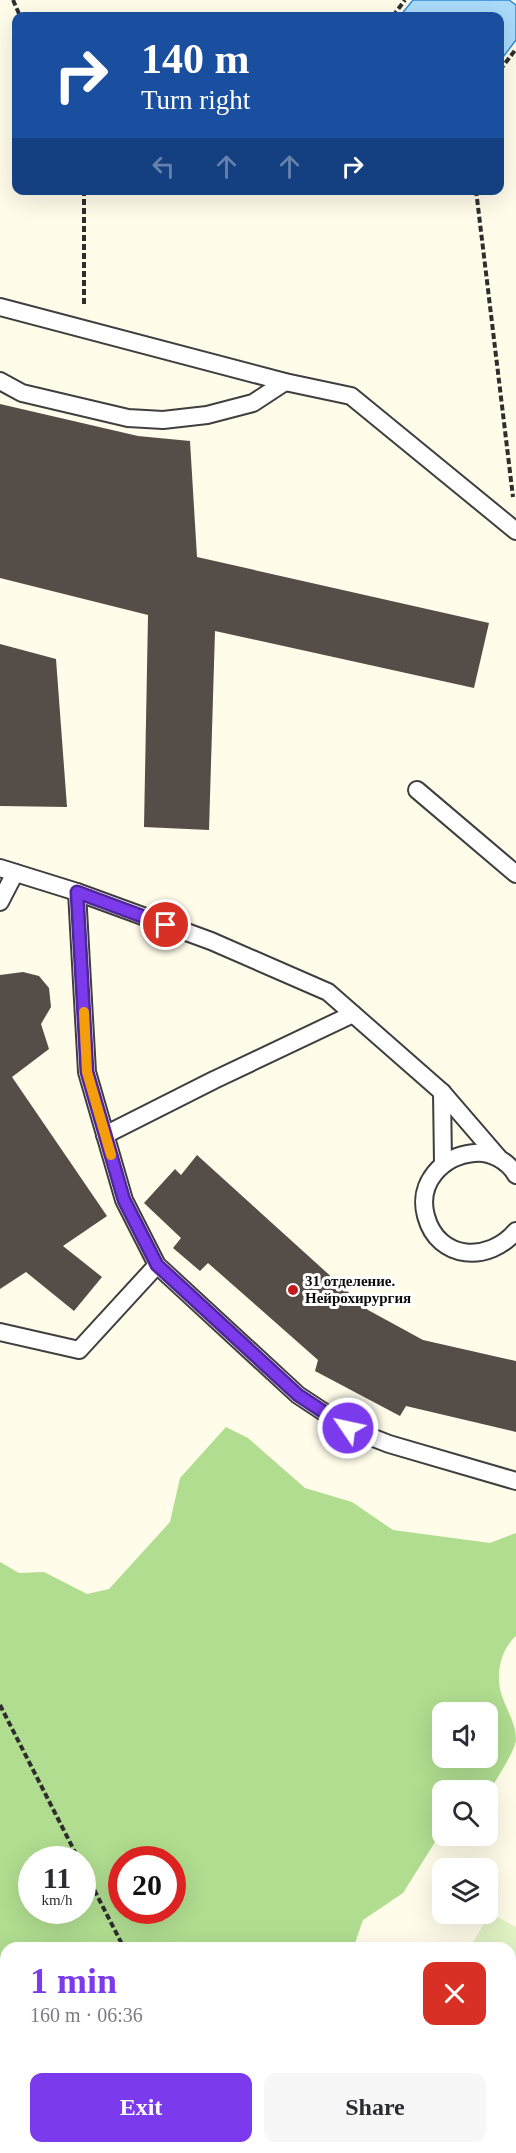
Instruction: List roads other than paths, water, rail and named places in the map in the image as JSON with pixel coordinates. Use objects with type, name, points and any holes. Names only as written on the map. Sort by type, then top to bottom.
[{"type":"lane","points":[[0,307],[285,382],[351,396],[516,531]]},
{"type":"lane","points":[[0,381],[22,393],[128,418],[163,420],[207,415],[253,403],[285,382]]},
{"type":"lane","points":[[417,790],[516,874]]},
{"type":"lane","points":[[0,902],[8,871],[77,892],[211,941],[328,992],[442,1092],[499,1158],[515,1173]]},
{"type":"lane","points":[[77,892],[87,1072],[124,1200],[157,1265],[298,1395],[348,1428],[389,1444],[516,1481]]},
{"type":"lane","points":[[105,1135],[353,1014]]},
{"type":"lane","points":[[442,1092],[443,1163]]},
{"type":"lane","points":[[499,1158],[480,1152],[461,1154],[443,1163],[430,1178],[424,1197],[426,1217],[435,1234],[450,1247],[469,1254],[489,1252],[506,1243],[516,1231]]},
{"type":"lane","points":[[0,1332],[79,1350],[157,1265]]},
{"type":"water","points":[[413,0],[509,0],[516,5],[516,40],[504,56],[504,12],[403,12]]},
{"type":"place","name":"31 отделение. Нейрохирургия","points":[[293,1290]]}]
